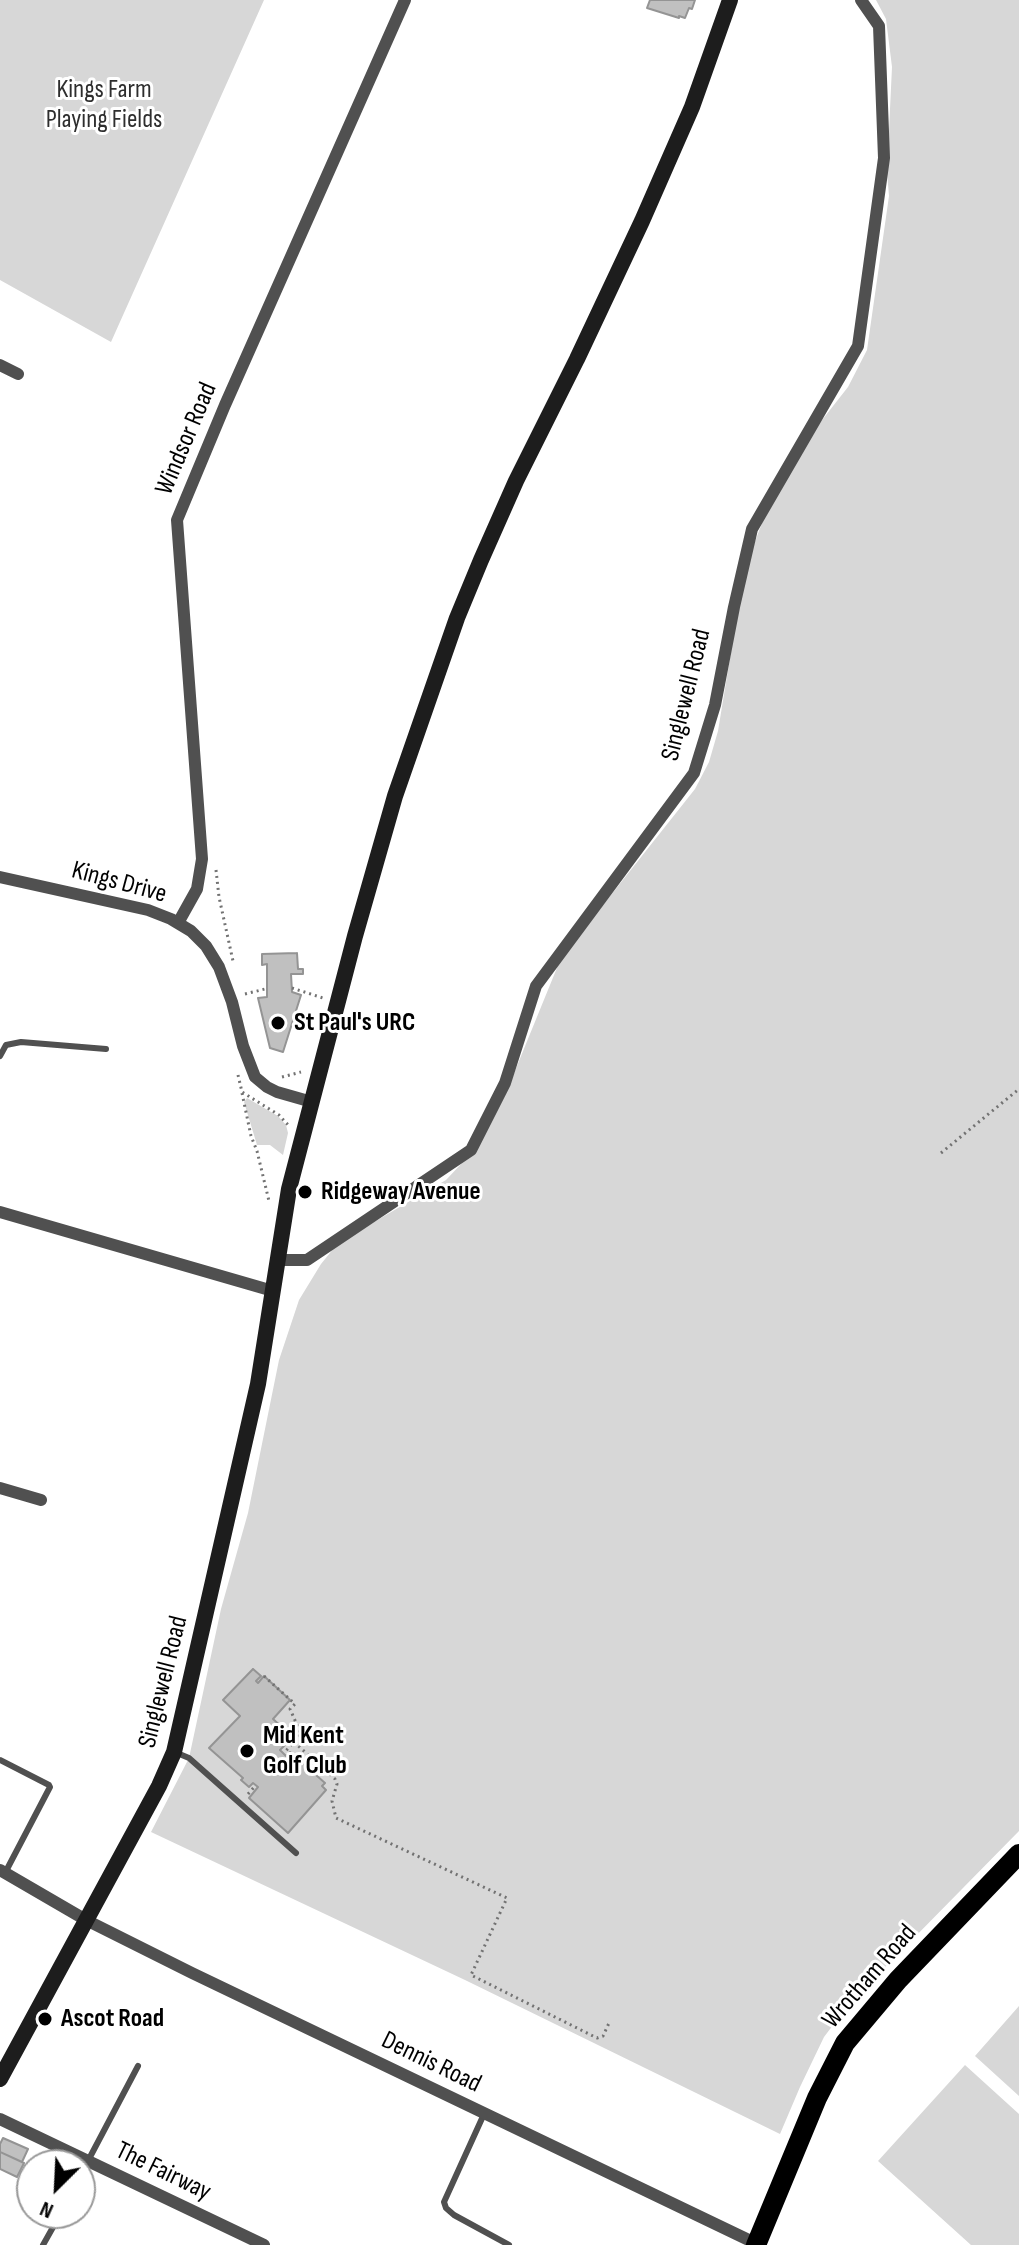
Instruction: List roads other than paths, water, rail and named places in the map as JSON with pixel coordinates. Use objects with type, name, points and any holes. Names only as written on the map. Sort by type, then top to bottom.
[{"type":"main road","name":"Wrotham Road","points":[[757,2244],[817,2098],[845,2043],[898,1980],[1019,1854]]},
{"type":"street","name":"Windsor Road","points":[[178,923],[197,889],[202,859],[177,520],[405,0]]},
{"type":"street","name":"Singlewell Road","points":[[0,2079],[174,1752],[258,1384],[287,1197],[389,814],[457,618],[502,511],[658,185],[692,107],[730,0]]},
{"type":"street","name":"Singlewell Road","points":[[278,1260],[307,1260],[471,1150],[505,1083],[536,986],[694,773],[715,705],[752,529],[858,346],[884,158],[879,26],[861,0]]},
{"type":"street","points":[[0,365],[18,374]]},
{"type":"street","name":"Kings Drive","points":[[0,877],[148,910],[178,923],[197,936],[217,962],[256,1079],[277,1092],[312,1102]]},
{"type":"street","points":[[0,1212],[273,1291]]},
{"type":"street","points":[[0,1488],[41,1500]]},
{"type":"street","points":[[2,1871],[86,1920]]},
{"type":"street","name":"Dennis Road","points":[[86,1920],[757,2244]]},
{"type":"street","name":"The Fairway","points":[[0,2119],[64,2149]]},
{"type":"street","name":"The Fairway","points":[[96,2164],[264,2245]]},
{"type":"lane","points":[[0,1056],[6,1045],[21,1042],[106,1049]]},
{"type":"lane","points":[[174,1752],[189,1758],[296,1853]]},
{"type":"lane","points":[[0,1760],[50,1787],[2,1871]]},
{"type":"lane","points":[[94,2149],[138,2066]]},
{"type":"lane","points":[[485,2113],[444,2202],[454,2215],[509,2245]]},
{"type":"place","name":"St Paul's URC","points":[[278,1023]]},
{"type":"place","name":"Ridgeway Avenue","points":[[305,1192]]},
{"type":"place","name":"Mid Kent Golf Club","points":[[247,1751]]},
{"type":"place","name":"Ascot Road","points":[[45,2019]]},
{"type":"park label","name":"Kings Farm Playing Fields","points":[[104,105]]}]
